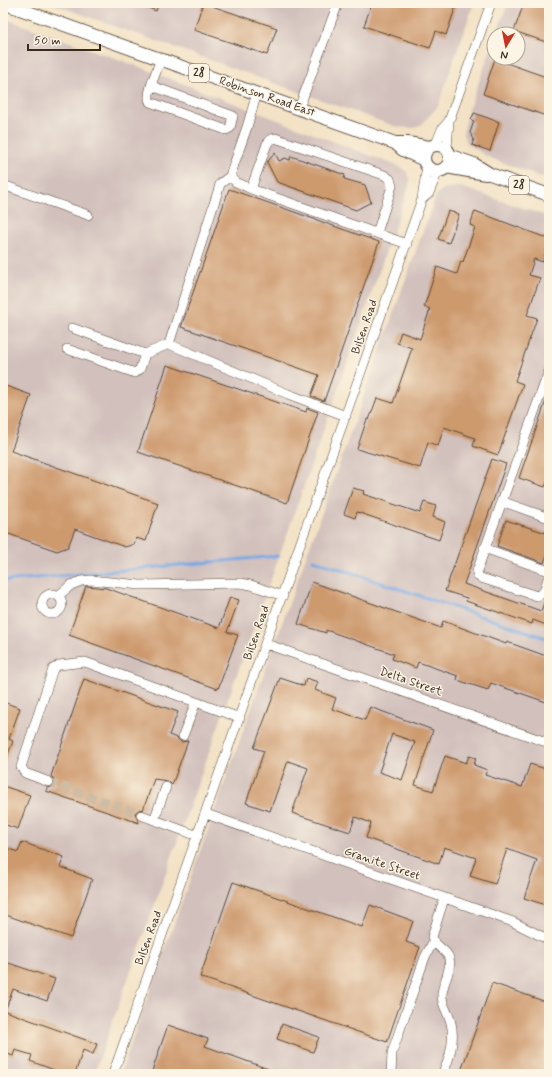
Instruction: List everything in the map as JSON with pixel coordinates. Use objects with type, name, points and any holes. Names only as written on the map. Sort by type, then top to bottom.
[{"type":"main road","name":"Robinson Road East","points":[[3,3],[396,143],[403,150],[437,158],[474,164],[490,174],[549,195]]},
{"type":"street","points":[[299,108],[338,3]]},
{"type":"street","name":"Bilsen Road","points":[[113,1074],[240,718],[422,199],[428,193],[437,158],[442,129],[449,121],[491,3]]},
{"type":"street","points":[[152,86],[232,116],[230,128],[226,130],[150,102],[148,97],[161,59]]},
{"type":"street","points":[[169,344],[219,188],[230,176],[257,93]]},
{"type":"street","points":[[232,122],[247,127]]},
{"type":"street","points":[[251,189],[267,144],[271,139],[275,138],[384,175],[390,180],[392,186],[377,233]]},
{"type":"street","points":[[230,176],[236,182],[251,189],[406,244]]},
{"type":"street","points":[[3,185],[88,215]]},
{"type":"street","points":[[72,328],[145,354],[169,344],[288,394],[346,416]]},
{"type":"street","points":[[67,349],[135,373],[140,369],[145,354]]},
{"type":"street","points":[[549,371],[500,501],[477,571],[478,576],[481,578],[537,596],[544,592],[549,575]]},
{"type":"street","points":[[500,501],[549,518]]},
{"type":"street","points":[[484,548],[549,571]]},
{"type":"street","points":[[58,596],[71,585],[81,581],[90,580],[130,585],[241,583],[283,596]]},
{"type":"street","name":"Delta Street","points":[[266,644],[549,743]]},
{"type":"street","points":[[49,782],[25,773],[20,767],[55,666],[85,662],[240,718]]},
{"type":"street","points":[[183,736],[196,702]]},
{"type":"street","points":[[154,820],[166,787]]},
{"type":"street","name":"Granite Street","points":[[206,814],[526,927],[549,940]]},
{"type":"street","points":[[142,815],[198,836]]},
{"type":"street","points":[[391,1074],[392,1052],[425,957],[433,942],[432,933],[444,899]]},
{"type":"street","points":[[433,942],[446,953],[449,964],[441,996],[442,1003],[451,1023],[452,1039],[450,1054],[442,1074]]},
{"type":"shaded area","points":[[50,3],[474,3],[438,106],[422,124],[414,128],[397,127]]},
{"type":"shaded area","points":[[508,3],[549,3],[549,180],[488,157],[468,144],[463,134],[469,109],[486,63],[486,66],[526,66],[526,26],[499,26]]},
{"type":"shaded area","points":[[3,18],[145,69],[400,167],[407,172],[410,179],[409,186],[285,540],[94,1074],[3,1074]]},
{"type":"shaded area","points":[[461,187],[549,217],[549,1074],[120,1074],[436,195],[445,188]]},
{"type":"building","points":[[136,3],[159,3],[156,11]]},
{"type":"building","points":[[203,3],[277,28],[267,55],[194,30]]},
{"type":"building","points":[[372,3],[457,3],[446,35],[436,31],[430,48],[364,26]]},
{"type":"building","points":[[524,3],[535,3],[549,8],[549,43],[526,35],[526,26],[516,26]]},
{"type":"building","points":[[493,66],[515,66],[549,78],[549,117],[483,94]]},
{"type":"building","points":[[474,113],[499,122],[490,151],[472,145],[474,139],[470,133],[474,121],[471,120]]},
{"type":"building","points":[[275,153],[279,161],[285,158],[290,160],[291,156],[345,175],[344,179],[365,185],[371,202],[356,210],[277,182],[267,162]]},
{"type":"building","points":[[229,189],[379,242],[324,401],[311,396],[319,375],[181,327]]},
{"type":"building","points":[[448,211],[459,214],[449,243],[438,239]]},
{"type":"building","points":[[475,211],[549,239],[543,262],[534,259],[529,275],[540,278],[527,315],[537,318],[515,381],[523,384],[498,455],[473,446],[475,438],[444,427],[438,446],[428,442],[420,468],[357,449],[367,419],[369,420],[377,398],[393,403],[412,348],[397,343],[401,332],[420,339],[430,309],[424,307],[437,267],[457,274],[461,261],[463,262],[475,227],[470,225]]},
{"type":"building","points":[[167,365],[306,412],[307,408],[318,412],[287,503],[138,452]]},
{"type":"building","points":[[3,385],[31,395],[11,451],[158,503],[146,541],[136,538],[134,544],[125,547],[75,529],[68,547],[57,551],[3,532]]},
{"type":"building","points":[[548,395],[549,477],[545,487],[519,478]]},
{"type":"building","points":[[492,459],[506,464],[464,584],[541,611],[546,598],[549,595],[549,626],[533,620],[532,624],[466,601],[467,598],[445,591]]},
{"type":"building","points":[[353,488],[364,491],[363,494],[420,513],[424,502],[436,506],[433,517],[445,522],[439,540],[357,512],[355,518],[344,514]]},
{"type":"building","points":[[506,520],[549,534],[549,549],[544,563],[497,546]]},
{"type":"building","points":[[312,582],[441,628],[443,621],[506,644],[507,642],[549,657],[549,703],[491,683],[488,690],[457,680],[458,676],[418,662],[416,668],[392,659],[394,654],[326,630],[326,633],[298,624]]},
{"type":"building","points":[[86,586],[106,588],[219,628],[230,597],[239,600],[227,632],[238,635],[218,689],[69,635]]},
{"type":"building","points":[[280,678],[304,686],[306,678],[318,682],[315,690],[336,698],[332,709],[365,720],[370,707],[433,730],[415,785],[433,791],[445,756],[466,763],[469,756],[476,758],[474,765],[487,770],[485,775],[522,787],[530,764],[549,770],[549,906],[524,898],[537,860],[507,849],[495,884],[470,876],[476,858],[444,847],[439,864],[366,838],[371,823],[355,817],[350,832],[292,813],[308,768],[288,761],[270,811],[246,803],[264,751],[254,748]],"holes":[[[392,734],[415,742],[402,780],[379,772]]]},
{"type":"building","points":[[84,679],[178,712],[169,735],[177,738],[181,742],[188,741],[172,785],[168,781],[154,779],[143,810],[140,809],[135,813],[139,823],[46,791],[47,788],[52,787],[55,784],[54,779],[51,776]]},
{"type":"building","points":[[3,702],[20,708],[9,739],[13,741],[4,765]]},
{"type":"building","points":[[3,786],[30,795],[18,829],[3,824]]},
{"type":"building","points":[[22,842],[64,857],[60,867],[92,879],[71,938],[3,914],[3,847],[18,852]]},
{"type":"building","points":[[233,882],[362,927],[370,905],[413,921],[406,942],[420,947],[387,1042],[200,977]]},
{"type":"building","points":[[3,961],[55,979],[47,1001],[13,989],[5,1011],[97,1044],[93,1054],[83,1050],[75,1074],[65,1074],[30,1061],[32,1055],[15,1050],[13,1056],[3,1052]]},
{"type":"building","points":[[492,983],[549,1003],[549,1074],[460,1074]]},
{"type":"building","points":[[282,1024],[319,1037],[313,1052],[277,1039]]},
{"type":"building","points":[[168,1025],[208,1039],[205,1046],[282,1074],[151,1074]]},
{"type":"waterway","points":[[3,581],[278,556]]},
{"type":"waterway","points":[[313,560],[549,639]]},
{"type":"tunnel","points":[[49,782],[141,815]]}]
